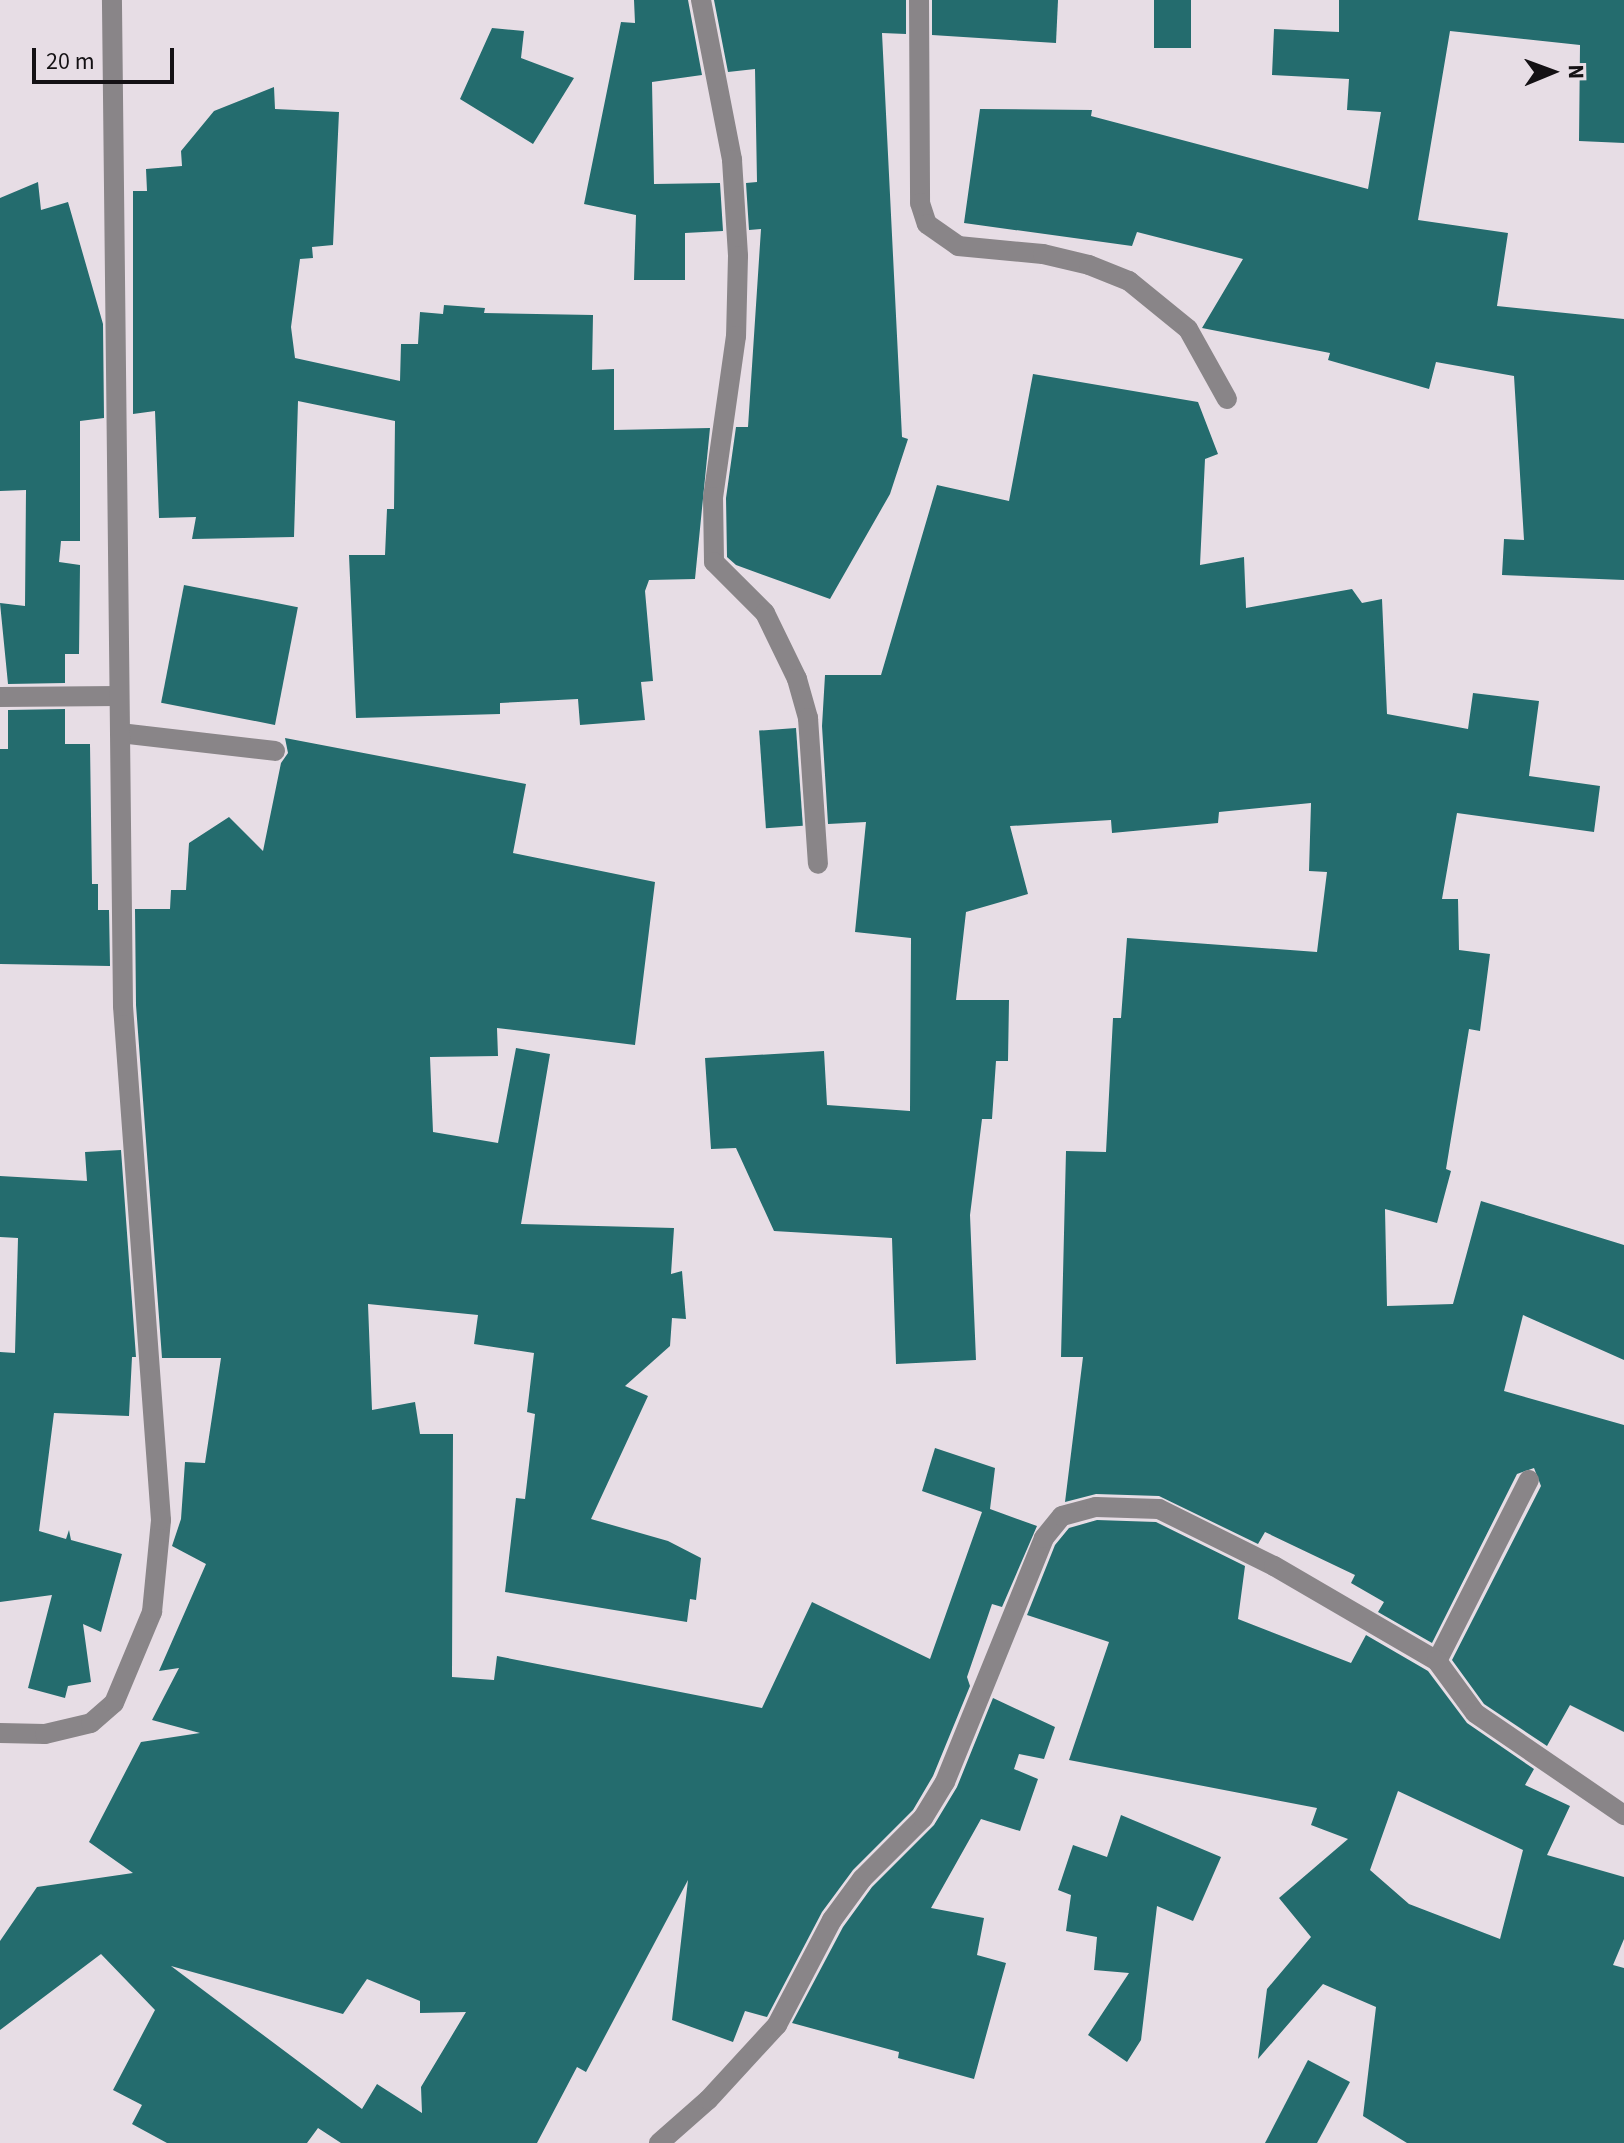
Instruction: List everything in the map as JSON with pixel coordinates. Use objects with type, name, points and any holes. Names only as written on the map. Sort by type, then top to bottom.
[{"type":"street","points":[[0,1720],[9,1733],[45,1734],[91,1723],[114,1703],[138,1656],[156,1587],[161,1520],[157,1433],[124,1034],[112,0]]},
{"type":"street","points":[[701,0],[732,160],[738,256],[736,336],[713,497],[714,562],[765,613],[797,679],[808,718],[818,864]]},
{"type":"street","points":[[919,0],[920,203],[927,224],[958,246],[1043,254],[1129,281],[1188,329],[1227,399]]},
{"type":"street","points":[[0,697],[119,696]]},
{"type":"street","points":[[120,733],[275,751]]},
{"type":"street","points":[[1437,1661],[1529,1480]]},
{"type":"street","points":[[659,2143],[769,2034],[832,1920],[862,1879],[923,1818],[945,1782],[1044,1538],[1062,1516],[1096,1507],[1137,1507],[1180,1517],[1437,1661],[1475,1713],[1624,1815]]},
{"type":"building","points":[[634,0],[688,0],[702,75],[652,82],[654,184],[720,183],[723,231],[685,233],[685,280],[634,280],[636,215],[584,204],[621,22],[635,23]]},
{"type":"building","points":[[714,0],[906,0],[906,34],[882,33],[902,437],[908,439],[890,494],[830,599],[736,565],[727,557],[726,498],[736,427],[748,427],[761,229],[749,230],[746,183],[757,182],[755,69],[728,72]]},
{"type":"building","points":[[932,0],[1058,0],[1056,43],[932,35]]},
{"type":"building","points":[[1154,0],[1191,0],[1191,48],[1154,48]]},
{"type":"building","points":[[1339,0],[1624,0],[1624,143],[1579,141],[1580,45],[1450,31],[1418,220],[1508,233],[1497,306],[1624,319],[1624,580],[1502,575],[1504,539],[1524,540],[1514,376],[1436,362],[1429,389],[1328,360],[1330,353],[1202,328],[1243,259],[1137,232],[1132,246],[964,223],[980,109],[1092,110],[1091,116],[1368,189],[1381,112],[1347,110],[1349,79],[1272,75],[1274,29],[1339,32]]},
{"type":"building","points":[[492,28],[524,31],[521,58],[574,78],[533,144],[460,99]]},
{"type":"building","points":[[274,87],[275,109],[339,112],[333,245],[312,247],[313,258],[300,259],[291,327],[295,358],[400,381],[401,344],[418,344],[420,312],[443,314],[444,305],[485,308],[484,313],[593,315],[592,370],[614,369],[614,430],[710,428],[695,579],[649,580],[645,591],[653,681],[641,682],[645,720],[580,725],[578,699],[500,703],[500,714],[356,718],[349,555],[385,555],[387,509],[394,509],[395,421],[298,401],[294,537],[192,539],[196,517],[159,518],[155,411],[133,414],[133,191],[147,191],[146,169],[182,166],[181,151],[214,111]]},
{"type":"building","points":[[38,182],[41,210],[68,202],[103,324],[104,418],[80,421],[80,541],[61,541],[59,562],[80,565],[79,654],[65,654],[65,683],[8,684],[0,603],[25,606],[26,490],[0,491],[0,198]]},
{"type":"building","points":[[1033,374],[1198,402],[1218,454],[1205,459],[1200,565],[1244,557],[1246,608],[1352,589],[1362,603],[1382,599],[1387,714],[1468,729],[1473,693],[1539,701],[1529,776],[1600,786],[1594,832],[1457,813],[1442,899],[1458,899],[1459,950],[1490,954],[1480,1031],[1469,1029],[1446,1169],[1451,1171],[1437,1223],[1385,1209],[1387,1306],[1453,1304],[1481,1201],[1624,1245],[1624,1360],[1523,1315],[1504,1391],[1624,1425],[1624,1732],[1570,1705],[1547,1746],[1484,1704],[1452,1660],[1541,1486],[1534,1468],[1517,1474],[1432,1643],[1378,1612],[1384,1602],[1351,1583],[1355,1575],[1265,1532],[1258,1544],[1159,1496],[1096,1494],[1065,1502],[1083,1357],[1061,1357],[1066,1151],[1106,1152],[1113,1018],[1121,1018],[1127,938],[1317,952],[1327,872],[1309,871],[1311,803],[1219,812],[1218,823],[1112,833],[1111,820],[1010,826],[1028,894],[966,912],[956,1000],[1009,1000],[1008,1061],[996,1061],[992,1119],[982,1119],[970,1215],[976,1360],[896,1364],[892,1238],[774,1231],[736,1148],[711,1149],[705,1058],[824,1051],[827,1105],[910,1111],[911,938],[855,932],[866,822],[828,824],[822,726],[825,675],[881,675],[937,485],[1009,501]]},
{"type":"building","points":[[184,585],[298,607],[275,725],[161,703]]},
{"type":"building","points":[[65,709],[65,744],[90,744],[92,884],[98,884],[98,910],[109,910],[110,966],[0,964],[0,749],[8,749],[8,710]]},
{"type":"building","points":[[796,728],[803,826],[766,828],[759,731]]},
{"type":"building","points":[[285,738],[526,784],[513,853],[655,882],[635,1045],[497,1028],[498,1056],[430,1057],[433,1132],[498,1143],[516,1048],[550,1054],[521,1224],[674,1228],[671,1274],[682,1271],[686,1319],[672,1318],[670,1346],[625,1386],[648,1396],[591,1519],[668,1541],[701,1558],[696,1600],[690,1599],[687,1622],[505,1592],[516,1498],[525,1499],[535,1414],[527,1412],[534,1353],[474,1344],[478,1315],[368,1304],[372,1410],[415,1402],[420,1434],[453,1434],[452,1677],[494,1680],[497,1656],[762,1708],[812,1602],[930,1659],[982,1512],[922,1491],[935,1448],[995,1468],[990,1509],[1037,1526],[1002,1607],[992,1604],[967,1677],[970,1686],[933,1776],[913,1810],[853,1870],[822,1912],[767,2017],[745,2011],[733,2042],[672,2020],[688,1880],[586,2072],[577,2067],[537,2143],[341,2143],[318,2128],[307,2143],[167,2143],[132,2124],[142,2105],[113,2090],[155,2010],[101,1954],[0,2030],[0,1941],[37,1887],[133,1873],[89,1842],[141,1742],[200,1733],[152,1720],[179,1668],[159,1671],[206,1564],[172,1546],[181,1519],[185,1462],[205,1463],[221,1358],[162,1358],[136,1005],[135,909],[170,909],[171,890],[186,890],[189,843],[229,817],[263,851],[281,763],[288,753]],"holes":[[[171,1966],[343,2014],[367,1979],[420,2001],[420,2013],[466,2012],[421,2087],[422,2113],[377,2084],[362,2109]]]},
{"type":"building","points":[[121,1150],[136,1357],[132,1357],[129,1416],[54,1413],[39,1531],[66,1539],[69,1530],[71,1540],[122,1554],[101,1632],[83,1624],[91,1682],[68,1686],[65,1698],[28,1688],[52,1595],[0,1602],[0,1352],[15,1353],[18,1238],[0,1237],[0,1176],[87,1181],[85,1152]]},
{"type":"building","points":[[1097,1520],[1156,1522],[1245,1566],[1238,1619],[1351,1663],[1366,1635],[1428,1671],[1467,1723],[1534,1769],[1525,1785],[1570,1806],[1547,1855],[1624,1877],[1624,1939],[1613,1965],[1624,1968],[1624,2143],[1407,2143],[1363,2116],[1376,2007],[1323,1984],[1258,2059],[1267,1989],[1311,1937],[1279,1898],[1348,1839],[1311,1825],[1317,1808],[1069,1760],[1109,1642],[1027,1615],[1055,1545],[1069,1528]],"holes":[[[1398,1791],[1523,1850],[1500,1939],[1409,1904],[1370,1870]]]},
{"type":"building","points":[[993,1698],[1055,1727],[1044,1759],[1019,1754],[1014,1769],[1038,1779],[1020,1831],[981,1819],[931,1908],[984,1918],[977,1955],[1006,1963],[974,2079],[898,2058],[899,2052],[792,2023],[843,1927],[872,1887],[934,1825],[957,1787]]},
{"type":"building","points":[[1121,1815],[1221,1857],[1193,1921],[1157,1906],[1141,2040],[1127,2062],[1088,2035],[1129,1973],[1094,1970],[1097,1937],[1066,1931],[1071,1895],[1058,1890],[1073,1845],[1107,1857]]},
{"type":"building","points":[[1308,2060],[1350,2082],[1317,2143],[1265,2143]]}]
